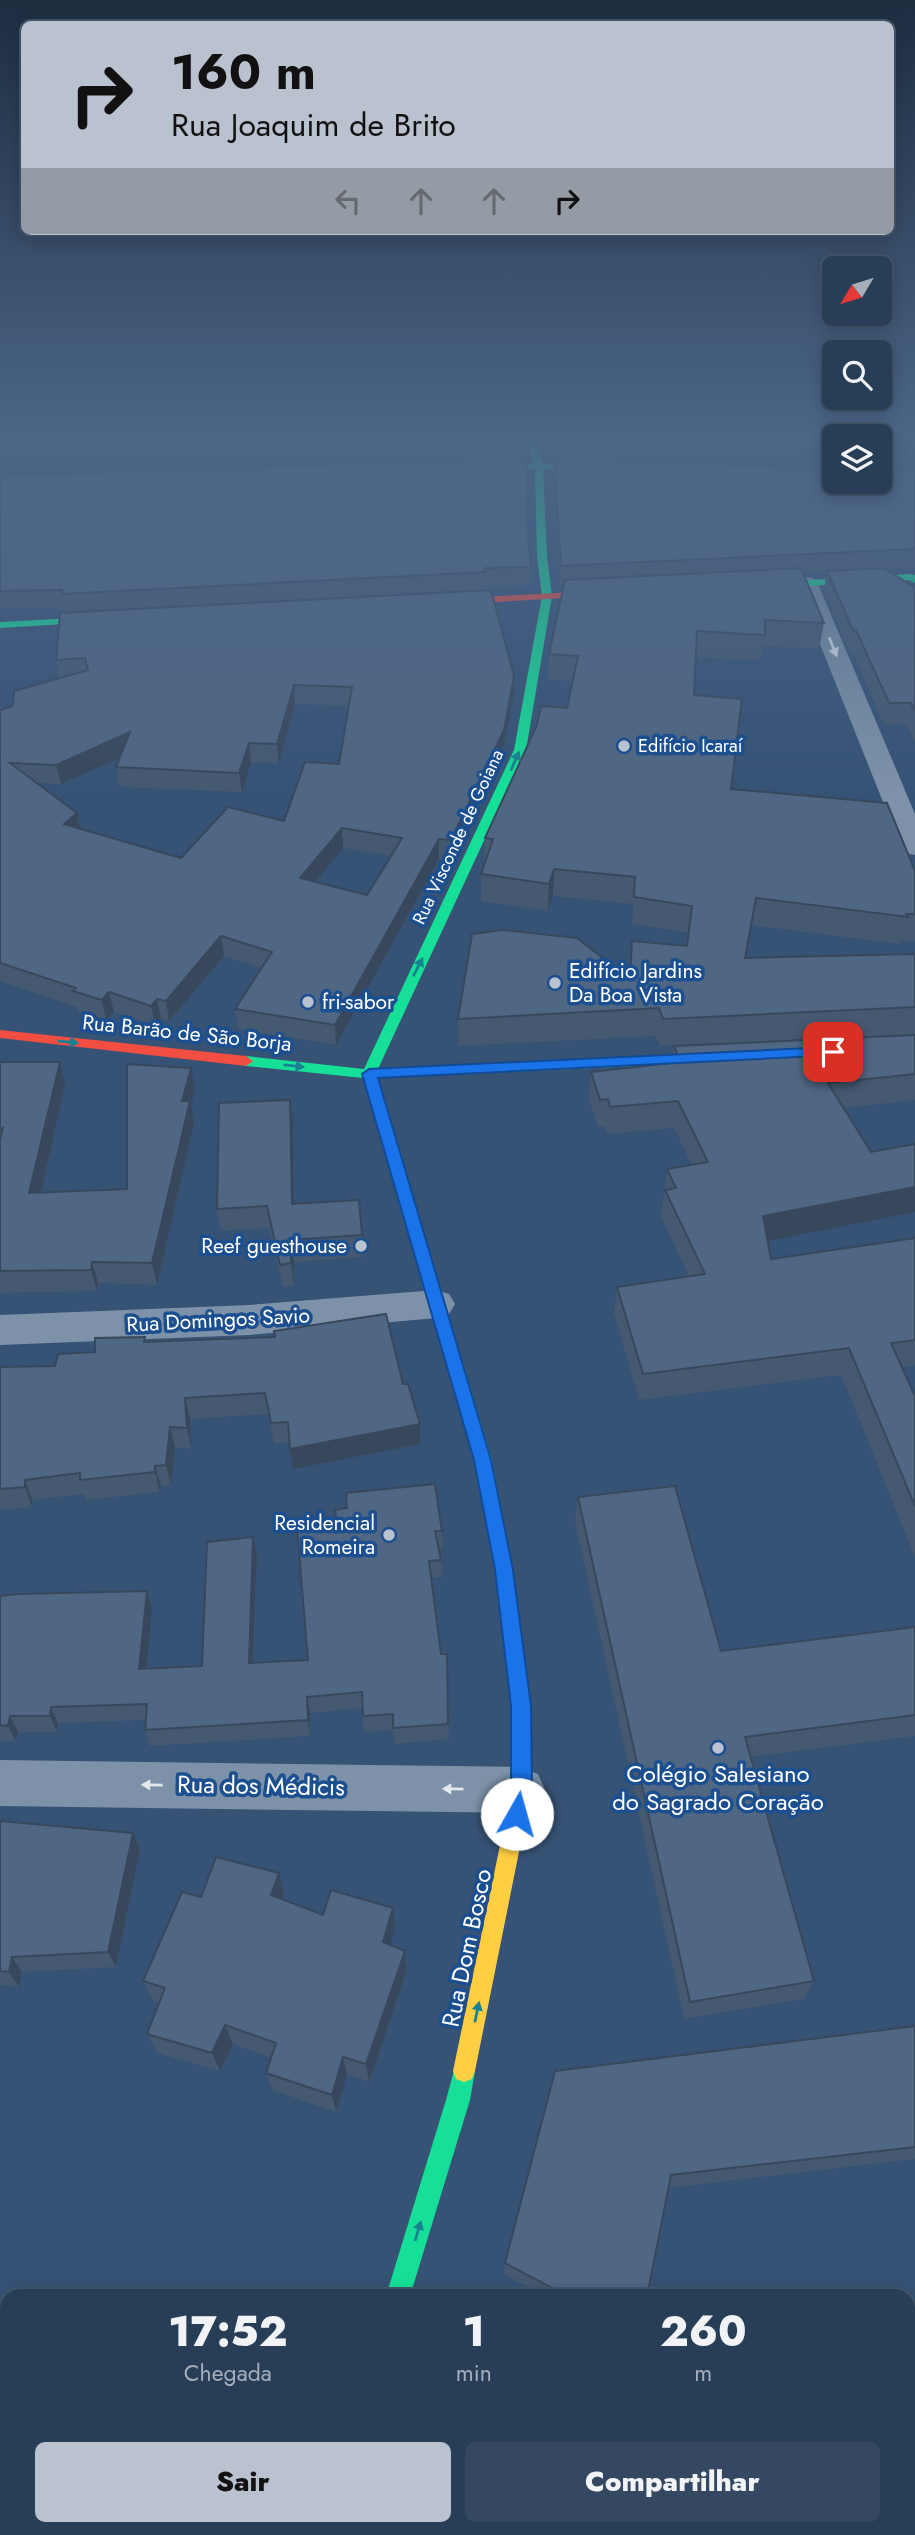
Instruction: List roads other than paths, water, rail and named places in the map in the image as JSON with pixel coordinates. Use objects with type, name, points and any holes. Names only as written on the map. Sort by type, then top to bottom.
[{"type":"street","name":"Rua Visconde de Goiana","points":[[369,1074],[520,750],[547,596],[542,557]]},
{"type":"street","points":[[739,587],[914,578]]},
{"type":"street","points":[[807,584],[915,848]]},
{"type":"street","points":[[424,603],[629,592]]},
{"type":"street","points":[[0,625],[123,619]]},
{"type":"street","name":"Rua Barão de São Borja","points":[[0,1034],[369,1074],[738,1056]]},
{"type":"street","name":"Rua Dom Bosco","points":[[369,1074],[482,1460],[504,1570],[521,1706],[521,1790],[499,1909],[458,2100],[400,2289]]},
{"type":"street","name":"Rua Domingos Savio","points":[[0,1330],[249,1320],[436,1304]]},
{"type":"street","name":"Rua dos Médicis","points":[[0,1783],[521,1790]]},
{"type":"place","name":"Edifício Icaraí","points":[[624,746]]},
{"type":"place","name":"Edifício Jardins Da Boa Vista","points":[[555,983]]},
{"type":"place","name":"fri-sabor","points":[[308,1002]]},
{"type":"place","name":"Reef guesthouse","points":[[361,1246]]},
{"type":"place","name":"Residencial Romeira","points":[[389,1535]]},
{"type":"place","name":"Colégio Salesiano do Sagrado Coração","points":[[718,1748]]}]
